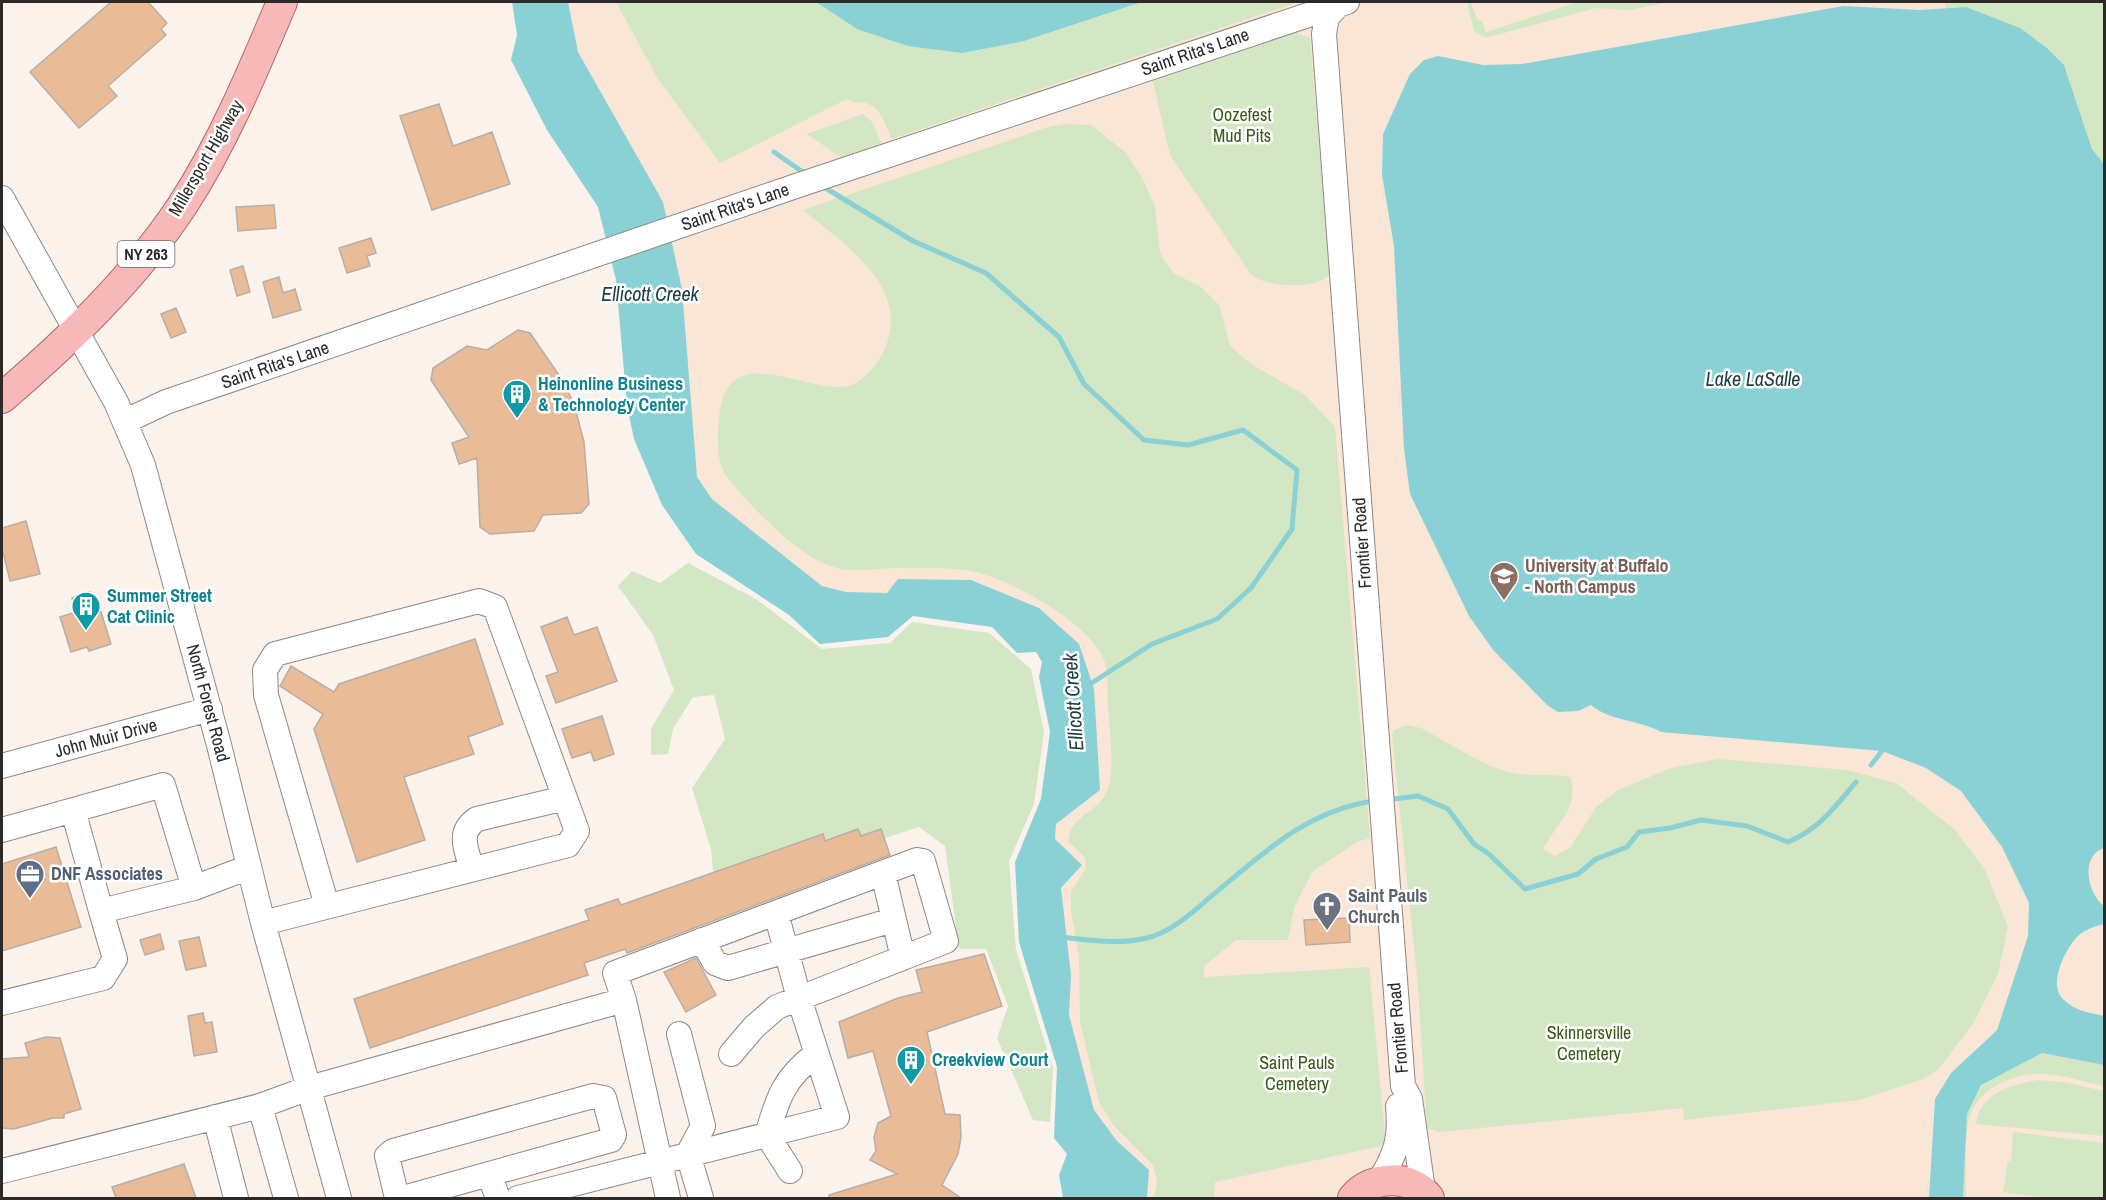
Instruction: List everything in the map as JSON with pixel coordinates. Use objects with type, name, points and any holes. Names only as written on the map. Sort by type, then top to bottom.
[{"type":"main road","name":"Millersport Highway","points":[[2,398],[77,332],[136,268],[182,206],[247,86],[282,2]]},
{"type":"main road","points":[[1353,1198],[1365,1187],[1399,1180],[1426,1194]]},
{"type":"street","name":"Saint Rita's Lane","points":[[126,421],[166,402],[607,253],[796,186],[1343,3]]},
{"type":"street","name":"Frontier Road","points":[[1343,3],[1327,17],[1324,34],[1403,1086],[1410,1099],[1426,1194]]},
{"type":"street","name":"North Forest Road","points":[[2,198],[126,421],[143,465],[210,710],[263,924],[339,1198]]},
{"type":"street","points":[[263,924],[568,845],[577,831],[495,607],[479,601],[275,654],[265,670],[266,695],[327,906]]},
{"type":"street","name":"John Muir Drive","points":[[2,766],[210,710]]},
{"type":"street","points":[[2,830],[163,785],[194,888]]},
{"type":"street","points":[[472,869],[463,837],[467,825],[477,819],[565,798]]},
{"type":"street","points":[[2,1003],[103,978],[115,959],[73,810]]},
{"type":"street","points":[[668,1198],[624,1000],[615,974],[917,860],[923,861],[946,941],[777,1007],[761,1020],[731,1054]]},
{"type":"street","points":[[101,911],[194,888],[249,867]]},
{"type":"street","points":[[883,873],[903,958]]},
{"type":"street","points":[[534,1196],[590,1189],[659,1161],[837,1117],[799,999],[776,913]]},
{"type":"street","points":[[702,940],[715,963],[728,968],[894,920]]},
{"type":"street","points":[[2,1171],[260,1106],[309,1088],[624,1000]]},
{"type":"street","points":[[680,1034],[703,1126],[688,1154],[701,1198]]},
{"type":"street","points":[[790,1171],[767,1135],[776,1104],[787,1080],[816,1054]]},
{"type":"street","name":"Frontier Road","points":[[1377,1183],[1395,1155],[1399,1128],[1398,1099],[1403,1086]]},
{"type":"street","points":[[593,1096],[604,1098],[614,1136],[610,1140],[580,1148],[403,1198],[396,1194],[387,1156],[393,1151],[593,1096]]},
{"type":"street","points":[[260,1106],[286,1198]]},
{"type":"street","points":[[215,1117],[236,1198]]},
{"type":"street","points":[[580,1148],[590,1189]]},
{"type":"street","points":[[489,1174],[498,1198]]},
{"type":"shaded area","name":"University at Buffalo - North Campus","points":[[528,2],[2104,2],[2104,1198],[1092,1198],[1044,936],[1070,644],[991,603],[814,598],[687,504],[663,326]]},
{"type":"green space","points":[[616,2],[816,2],[857,29],[1024,41],[1142,2],[1298,2],[892,139],[876,108],[866,103],[847,99],[720,163],[658,79]]},
{"type":"green space","points":[[1467,2],[1471,2],[1477,20],[1482,21],[1486,32],[1578,2],[1670,2],[1630,10],[1596,8],[1486,38],[1474,31]]},
{"type":"green space","points":[[1944,2],[2104,2],[2104,164],[2092,149],[2064,65],[1966,7],[1946,8]]},
{"type":"green space","name":"Oozefest Mud Pits","points":[[1285,28],[1310,38],[1330,270],[1329,275],[1322,280],[1302,285],[1266,282],[1250,273],[1170,155],[1151,74]]},
{"type":"green space","points":[[863,114],[872,122],[882,144],[843,159],[807,134]]},
{"type":"green space","name":"Saint Pauls Cemetery","points":[[1065,124],[1091,125],[1125,152],[1141,176],[1155,206],[1160,253],[1173,273],[1201,287],[1219,305],[1230,346],[1251,364],[1305,395],[1335,427],[1370,838],[1357,842],[1313,871],[1295,905],[1288,940],[1236,940],[1204,966],[1204,977],[1369,967],[1386,1145],[1215,1182],[1214,1198],[1154,1198],[1157,1181],[1153,1165],[1113,1125],[1099,1102],[1080,1022],[1079,956],[1071,911],[1071,891],[1086,868],[1085,857],[1068,841],[1073,826],[1101,802],[1110,782],[1111,748],[1107,675],[1106,666],[1099,651],[1086,635],[1049,606],[987,575],[945,569],[848,570],[839,569],[817,560],[774,528],[748,501],[723,471],[719,457],[719,419],[725,394],[736,380],[752,374],[770,374],[831,387],[848,386],[864,377],[883,353],[890,330],[890,309],[883,289],[871,271],[855,254],[803,210],[1048,127]]},
{"type":"green space","points":[[688,563],[756,599],[822,649],[890,643],[912,622],[989,633],[1031,669],[1044,732],[1034,804],[1009,861],[1016,950],[1053,1068],[1050,1122],[1033,1120],[997,1038],[1008,1006],[986,949],[959,949],[945,846],[919,827],[715,893],[711,849],[692,788],[725,739],[714,695],[693,697],[673,729],[668,754],[651,755],[651,729],[674,690],[653,635],[618,586],[632,571],[660,583]]},
{"type":"green space","name":"Skinnersville Cemetery","points":[[1407,725],[1421,728],[1481,761],[1506,771],[1524,775],[1570,777],[1573,787],[1570,806],[1543,849],[1555,856],[1570,848],[1596,807],[1618,790],[1671,768],[1718,759],[1847,770],[1896,783],[1955,830],[1985,870],[2008,927],[1998,974],[1974,1022],[1938,1070],[1923,1079],[1859,1100],[1684,1120],[1683,1108],[1440,1132],[1427,1128],[1418,986],[1392,735],[1394,730]]},
{"type":"green space","points":[[2042,1053],[2104,1065],[2104,1086],[2057,1075],[2031,1074],[2009,1079],[1989,1090],[1981,1097],[1970,1116],[1966,1146],[1966,1198],[1963,1198],[1967,1114],[1981,1085]]},
{"type":"green space","points":[[2038,1080],[2064,1082],[2104,1091],[2104,1136],[1976,1124],[1984,1105],[1998,1092],[2017,1084]]},
{"type":"green space","points":[[2013,1132],[2104,1143],[2104,1198],[2048,1198],[2003,1192],[2008,1161],[2011,1161]]},
{"type":"water","name":"Ellicott Creek","points":[[512,2],[568,2],[578,52],[663,202],[682,289],[697,477],[712,499],[822,586],[846,592],[887,593],[898,579],[971,580],[1039,608],[1079,644],[1094,689],[1100,790],[1056,824],[1055,839],[1082,865],[1061,888],[1071,975],[1069,1015],[1094,1110],[1117,1141],[1149,1170],[1147,1198],[1063,1198],[1059,1175],[1067,1154],[1054,1138],[1057,1067],[1019,942],[1015,862],[1041,799],[1050,732],[1039,677],[1042,662],[1036,652],[1017,653],[992,627],[913,616],[888,637],[820,644],[789,615],[696,554],[662,505],[634,439],[627,406],[616,280],[598,207],[547,130],[511,60],[517,35]]},
{"type":"water","points":[[816,2],[1142,2],[1024,41],[962,53],[908,46],[857,29]]},
{"type":"water","name":"Lake LaSalle","points":[[1843,6],[1920,10],[1966,7],[2020,28],[2047,48],[2064,65],[2092,149],[2104,164],[2104,848],[2096,852],[2091,859],[2089,875],[2093,893],[2104,906],[2104,924],[2085,931],[2074,941],[2060,965],[2057,984],[2058,991],[2066,1002],[2082,1010],[2104,1016],[2104,1065],[2042,1053],[1981,1085],[1967,1114],[1963,1198],[1929,1198],[1935,1099],[1951,1073],[1997,1030],[2028,936],[2029,903],[2002,847],[1961,791],[1926,768],[1882,751],[1661,732],[1607,715],[1591,705],[1578,711],[1558,712],[1547,705],[1494,651],[1469,616],[1410,494],[1404,449],[1394,246],[1382,175],[1383,134],[1410,74],[1424,60],[1438,56],[1483,65],[1522,64]]},
{"type":"building","points":[[111,2],[148,2],[167,23],[161,29],[166,35],[108,86],[117,96],[79,128],[30,72]]},
{"type":"building","points":[[439,104],[453,146],[492,132],[510,184],[432,210],[400,116]]},
{"type":"building","points":[[274,205],[276,228],[238,231],[236,207]]},
{"type":"building","points":[[371,238],[376,253],[367,256],[370,266],[347,273],[339,248]]},
{"type":"building","points":[[243,266],[250,292],[237,296],[230,270]]},
{"type":"building","points":[[279,277],[283,293],[295,289],[301,310],[273,318],[263,282]]},
{"type":"building","points":[[176,308],[186,332],[171,338],[161,314]]},
{"type":"building","name":"Heinonline Business & Technology Center","points":[[518,330],[530,333],[563,381],[574,404],[584,442],[589,504],[581,513],[543,515],[534,531],[490,534],[480,527],[477,458],[459,464],[452,443],[469,437],[431,380],[433,368],[467,346],[487,350]]},
{"type":"building","points":[[26,521],[40,574],[10,581],[2,548],[2,528]]},
{"type":"building","name":"Summer Street Cat Clinic","points":[[90,592],[97,613],[101,612],[111,644],[89,651],[87,647],[71,652],[60,617],[76,612],[72,598]]},
{"type":"building","points":[[567,617],[574,635],[597,627],[617,681],[556,703],[546,676],[558,672],[541,627]]},
{"type":"building","points":[[475,639],[503,724],[468,737],[474,754],[404,777],[425,840],[357,862],[314,729],[323,714],[280,686],[291,666],[334,692],[339,684]]},
{"type":"building","points":[[602,716],[614,754],[594,761],[591,752],[572,758],[562,729]]},
{"type":"building","points":[[858,829],[861,836],[881,829],[890,855],[627,953],[625,949],[584,963],[588,975],[370,1048],[354,999],[589,920],[585,910],[618,899],[621,905],[823,834],[825,841]]},
{"type":"building","points":[[56,847],[81,927],[2,951],[2,864]]},
{"type":"building","name":"Saint Pauls Church","points":[[1349,918],[1350,942],[1306,945],[1304,920]]},
{"type":"building","points":[[160,934],[164,949],[145,955],[140,940]]},
{"type":"building","points":[[199,937],[206,966],[186,970],[179,941]]},
{"type":"building","name":"Creekview Court","points":[[984,954],[1002,1006],[927,1032],[945,1114],[960,1115],[961,1137],[958,1154],[942,1185],[961,1198],[829,1198],[829,1195],[897,1174],[870,1160],[876,1151],[874,1137],[878,1123],[891,1116],[873,1051],[848,1058],[839,1022],[898,998],[922,992],[916,970]]},
{"type":"building","points":[[696,958],[716,995],[686,1012],[664,972]]},
{"type":"building","points":[[203,1013],[205,1023],[212,1022],[217,1052],[194,1056],[188,1016]]},
{"type":"building","points":[[46,1037],[60,1038],[81,1109],[64,1114],[64,1118],[53,1118],[14,1129],[2,1128],[2,1059],[29,1057],[25,1043]]},
{"type":"building","points":[[184,1164],[196,1198],[116,1198],[112,1187]]},
{"type":"waterway","points":[[774,152],[807,175]]},
{"type":"waterway","points":[[822,186],[913,241],[986,273],[1059,337],[1084,384],[1144,440],[1188,445],[1243,430],[1297,470],[1292,529],[1251,588],[1217,619],[1152,644],[1087,686]]},
{"type":"waterway","points":[[1871,765],[1882,751]]},
{"type":"waterway","points":[[1386,800],[1418,796],[1448,809],[1474,844],[1489,854],[1525,889],[1578,874],[1596,859],[1627,847],[1639,832],[1670,828],[1701,820],[1747,826],[1788,842],[1818,824],[1856,782]]},
{"type":"waterway","points":[[1060,937],[1115,942],[1155,936],[1187,917],[1265,852],[1305,825],[1349,806],[1374,801]]},
{"type":"place","name":"Heinonline Business & Technology Center","points":[[517,420]]},
{"type":"place","name":"University at Buffalo - North Campus","points":[[1504,602]]},
{"type":"place","name":"Summer Street Cat Clinic","points":[[86,632]]},
{"type":"place","name":"DNF Associates","points":[[30,900]]},
{"type":"place","name":"Saint Pauls Church","points":[[1327,932]]},
{"type":"place","name":"Creekview Court","points":[[911,1086]]}]
